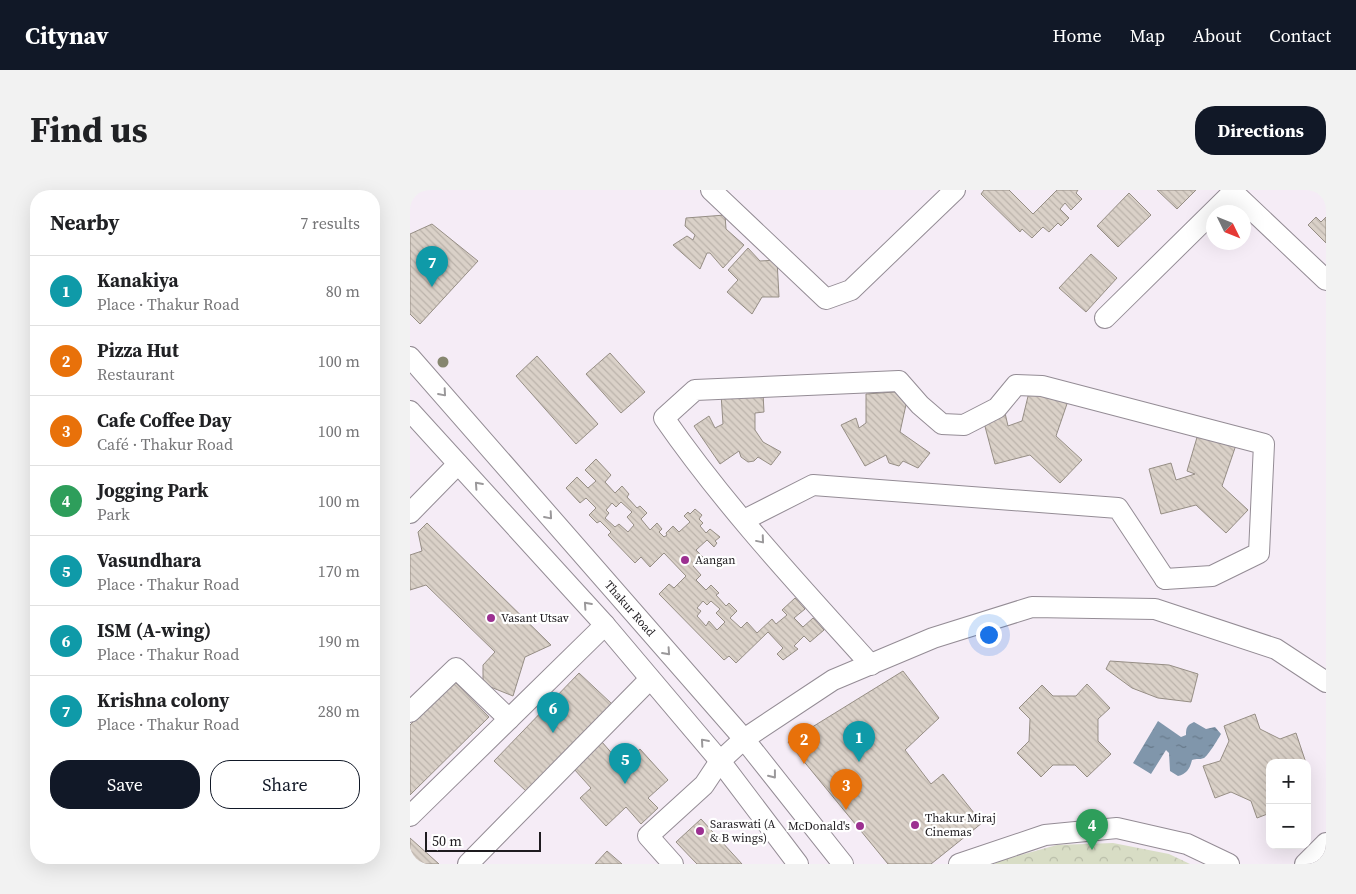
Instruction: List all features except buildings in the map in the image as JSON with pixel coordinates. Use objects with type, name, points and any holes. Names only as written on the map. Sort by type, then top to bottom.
[{"type":"street","points":[[711,190],[826,299],[851,290],[954,190]]},
{"type":"street","points":[[1105,318],[1232,191],[1326,280]]},
{"type":"street","name":"Thakur Road","points":[[410,357],[744,739],[842,864]]},
{"type":"street","points":[[871,664],[744,520],[688,452],[664,418],[694,390],[899,381],[920,405],[942,424],[964,425],[997,408],[1016,385],[1042,386],[1264,444],[1260,553],[1212,576],[1165,579]]},
{"type":"street","points":[[410,411],[605,625],[720,761],[798,864]]},
{"type":"street","points":[[410,513],[458,464]]},
{"type":"street","points":[[744,520],[813,485],[1118,508],[1165,579]]},
{"type":"street","points":[[1155,609],[1165,579]]},
{"type":"street","points":[[673,864],[648,836],[704,785],[720,761],[744,739],[833,680],[933,638],[1032,607],[1155,609],[1276,648],[1326,682]]},
{"type":"street","points":[[410,816],[605,625]]},
{"type":"street","points":[[410,712],[456,668],[509,719]]},
{"type":"street","points":[[468,864],[650,679]]},
{"type":"street","points":[[959,864],[1003,856],[1045,835],[1118,828],[1187,844],[1219,862]]},
{"type":"street","points":[[1305,864],[1326,843]]},
{"type":"green space","points":[[1113,843],[1169,854],[1190,864],[994,864],[1002,860],[1057,845]]},
{"type":"water","points":[[1158,721],[1181,737],[1186,735],[1187,727],[1194,722],[1206,729],[1215,727],[1221,734],[1206,757],[1192,760],[1184,774],[1178,776],[1170,771],[1169,753],[1166,750],[1151,774],[1133,763]]},
{"type":"place","name":"Krishna colony","points":[[432,287]]},
{"type":"place","name":"Aangan","points":[[685,560]]},
{"type":"place","name":"Vasant Utsav","points":[[491,618]]},
{"type":"place","name":"ISM (A-wing)","points":[[553,733]]},
{"type":"place","name":"Kanakiya","points":[[859,762]]},
{"type":"place","name":"Pizza Hut","points":[[804,764]]},
{"type":"place","name":"Vasundhara","points":[[625,784]]},
{"type":"place","name":"Cafe Coffee Day","points":[[846,810]]},
{"type":"place","name":"Thakur Miraj Cinemas","points":[[915,825]]},
{"type":"place","name":"McDonald's","points":[[860,826]]},
{"type":"place","name":"Saraswati (A & B wings)","points":[[700,831]]},
{"type":"place","name":"Jogging Park","points":[[1092,850]]}]
